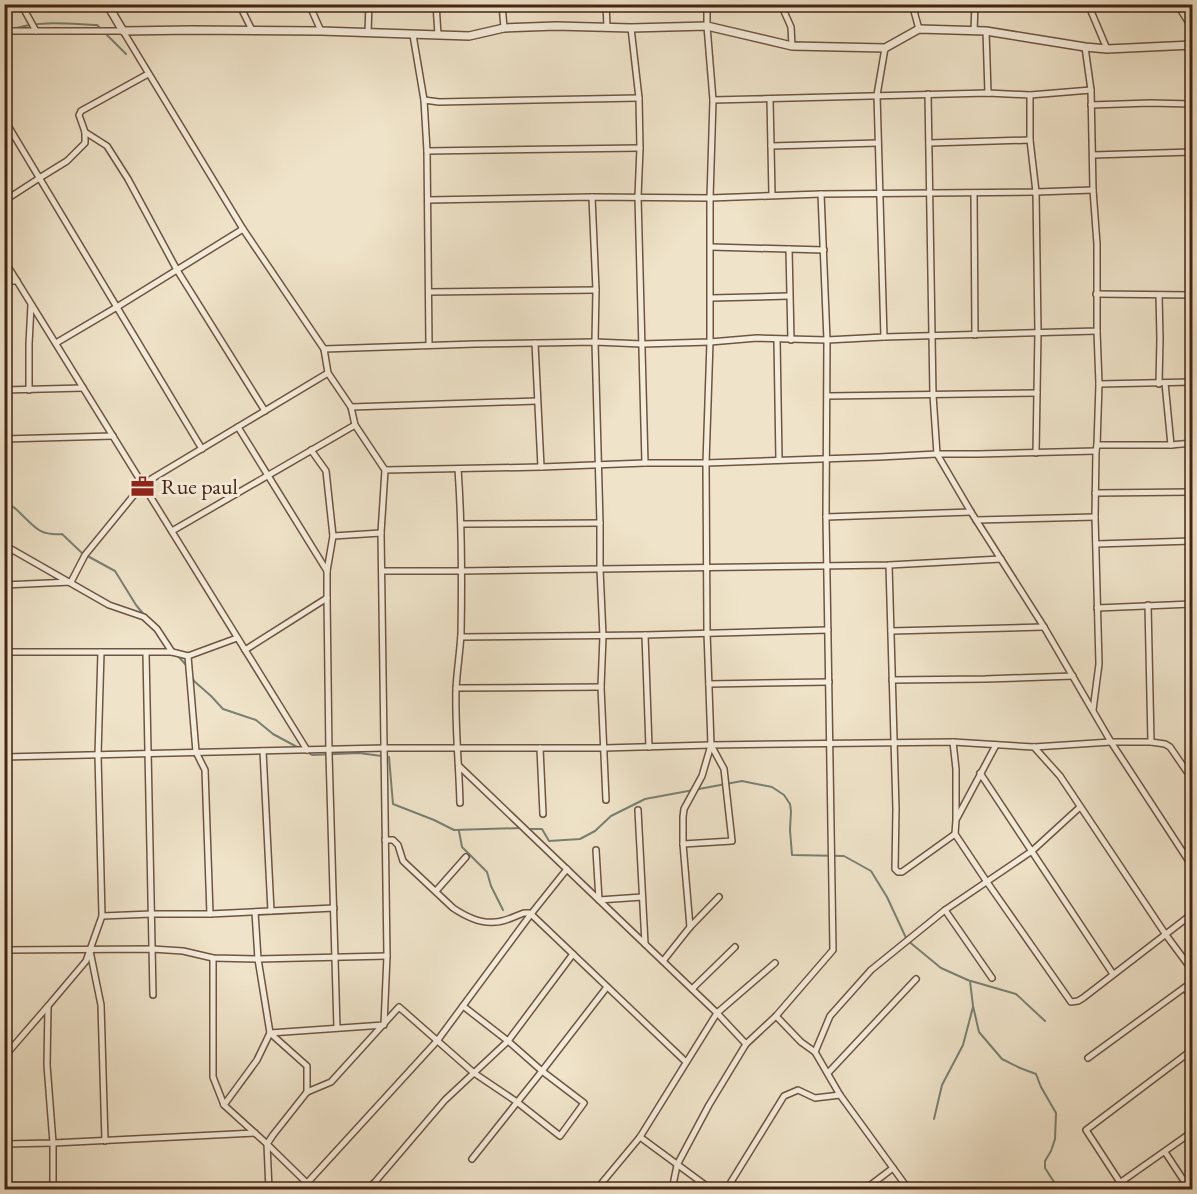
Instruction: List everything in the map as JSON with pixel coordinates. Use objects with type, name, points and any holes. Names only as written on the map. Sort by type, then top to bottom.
[{"type":"street","points":[[21,4],[36,31]]},
{"type":"street","points":[[107,4],[243,229],[324,349],[328,373],[351,406],[355,425],[385,470],[381,533],[387,956],[384,1025]]},
{"type":"street","points":[[239,4],[252,30]]},
{"type":"street","points":[[309,4],[321,31]]},
{"type":"street","points":[[368,32],[369,4]]},
{"type":"street","points":[[436,4],[438,35]]},
{"type":"street","points":[[502,4],[504,28]]},
{"type":"street","points":[[606,4],[607,27]]},
{"type":"street","points":[[690,927],[683,817],[684,809],[702,776],[711,745],[707,633],[706,463],[711,298],[710,198],[713,100],[707,4]]},
{"type":"street","points":[[783,4],[791,27],[792,46]]},
{"type":"street","points":[[974,31],[975,4]]},
{"type":"street","points":[[1177,4],[1192,28]]},
{"type":"street","points":[[913,5],[919,29]]},
{"type":"street","points":[[1091,5],[1107,49]]},
{"type":"street","points":[[4,32],[252,30],[469,36],[504,28],[707,26],[792,46],[885,48],[919,29],[986,31],[1107,49],[1192,45]]},
{"type":"street","points":[[631,28],[639,98],[638,197],[645,463]]},
{"type":"street","points":[[986,31],[988,93]]},
{"type":"street","points":[[413,35],[424,100],[427,151],[429,345]]},
{"type":"street","points":[[1085,47],[1091,90],[1093,190],[1097,243],[1099,384],[1095,493],[1098,673],[1093,710]]},
{"type":"street","points":[[884,337],[877,95],[885,48]]},
{"type":"street","points":[[4,201],[68,161],[85,143],[86,132],[79,115],[81,111],[148,74]]},
{"type":"street","points":[[713,100],[988,93],[1030,95],[1091,90]]},
{"type":"street","points":[[928,94],[933,395],[937,453],[971,512],[1044,627],[1111,742],[1192,866]]},
{"type":"street","points":[[1030,95],[1030,140],[1036,192],[1038,332],[1036,453]]},
{"type":"street","points":[[424,100],[439,102],[639,98]]},
{"type":"street","points":[[770,99],[772,195]]},
{"type":"street","points":[[1091,105],[1192,104]]},
{"type":"street","points":[[4,118],[202,449]]},
{"type":"street","points":[[86,132],[107,146],[128,179],[177,270],[265,411]]},
{"type":"street","points":[[929,143],[1030,140]]},
{"type":"street","points":[[771,146],[878,142]]},
{"type":"street","points":[[427,151],[640,148]]},
{"type":"street","points":[[1093,155],[1192,152]]},
{"type":"street","points":[[428,200],[592,197],[710,198],[1093,190]]},
{"type":"street","points":[[974,193],[975,334]]},
{"type":"street","points":[[672,1190],[677,1165],[709,1105],[746,1044],[776,1016],[833,950],[826,517],[828,396],[821,194]]},
{"type":"street","points":[[592,197],[603,636],[601,687],[606,800]]},
{"type":"street","points":[[56,343],[243,229]]},
{"type":"street","points":[[711,247],[824,250]]},
{"type":"street","points":[[789,249],[791,340]]},
{"type":"street","points":[[4,260],[307,750]]},
{"type":"street","points":[[4,281],[17,281]]},
{"type":"street","points":[[429,292],[596,290]]},
{"type":"street","points":[[1096,294],[1192,295]]},
{"type":"street","points":[[1159,296],[1162,384],[1171,445]]},
{"type":"street","points":[[711,298],[789,297]]},
{"type":"street","points":[[29,390],[31,304]]},
{"type":"street","points":[[324,349],[595,342],[642,344],[757,338],[827,340],[1097,331]]},
{"type":"street","points":[[777,340],[779,460]]},
{"type":"street","points":[[535,344],[540,467]]},
{"type":"street","points":[[71,582],[85,555],[143,484],[328,373]]},
{"type":"street","points":[[1099,384],[1192,382]]},
{"type":"street","points":[[4,390],[83,388]]},
{"type":"street","points":[[828,396],[1037,393]]},
{"type":"street","points":[[351,406],[537,400]]},
{"type":"street","points":[[172,531],[355,425]]},
{"type":"street","points":[[238,427],[327,571]]},
{"type":"street","points":[[4,439],[113,436]]},
{"type":"street","points":[[385,470],[706,463],[937,453],[1036,453],[1192,443]]},
{"type":"street","points":[[311,450],[326,471],[333,536],[327,571],[327,598],[337,1028]]},
{"type":"street","points":[[458,469],[462,524],[461,637],[456,687],[460,803]]},
{"type":"street","points":[[1095,493],[1192,492]]},
{"type":"street","points":[[826,517],[971,512]]},
{"type":"street","points":[[976,520],[1095,517]]},
{"type":"street","points":[[462,524],[600,523]]},
{"type":"street","points":[[333,536],[381,533]]},
{"type":"street","points":[[1096,544],[1192,541]]},
{"type":"street","points":[[4,545],[109,605],[144,616],[157,629],[172,652]]},
{"type":"street","points":[[381,571],[889,565],[1001,559]]},
{"type":"street","points":[[889,565],[896,809],[895,869],[902,872],[955,834]]},
{"type":"street","points":[[4,585],[71,582]]},
{"type":"street","points":[[245,650],[327,598]]},
{"type":"street","points":[[1097,608],[1192,604]]},
{"type":"street","points":[[1148,605],[1151,742]]},
{"type":"street","points":[[891,631],[1044,627]]},
{"type":"street","points":[[461,637],[828,630]]},
{"type":"street","points":[[645,635],[649,747]]},
{"type":"street","points":[[4,652],[172,652],[188,656],[237,638]]},
{"type":"street","points":[[4,1059],[9,1050],[86,961],[102,916],[98,755],[101,652]]},
{"type":"street","points":[[146,653],[153,995]]},
{"type":"street","points":[[188,656],[196,752],[205,770],[210,914]]},
{"type":"street","points":[[892,680],[1073,676]]},
{"type":"street","points":[[709,684],[829,682]]},
{"type":"street","points":[[456,687],[601,687]]},
{"type":"street","points":[[4,757],[457,747],[603,748],[953,742],[1034,747],[1151,742],[1165,744],[1174,751],[1192,779]]},
{"type":"street","points":[[953,742],[956,769],[955,834],[1071,1002],[1083,998],[1192,914]]},
{"type":"street","points":[[683,844],[732,841],[724,769],[711,745]]},
{"type":"street","points":[[956,820],[996,745]]},
{"type":"street","points":[[1034,747],[1060,776],[1166,935],[1192,970]]},
{"type":"street","points":[[540,748],[543,814]]},
{"type":"street","points":[[262,751],[271,911]]},
{"type":"street","points":[[459,766],[717,1013],[746,1044]]},
{"type":"street","points":[[980,773],[1113,974]]},
{"type":"street","points":[[814,1052],[830,1016],[872,970],[945,910],[1032,851],[1080,807]]},
{"type":"street","points":[[638,810],[645,944]]},
{"type":"street","points":[[385,840],[393,840],[398,845],[404,861],[461,914],[488,922],[506,920],[524,913],[531,914],[686,1062]]},
{"type":"street","points":[[596,850],[599,900]]},
{"type":"street","points":[[436,891],[466,857]]},
{"type":"street","points":[[308,1182],[437,1041],[567,869]]},
{"type":"street","points":[[599,900],[642,897]]},
{"type":"street","points":[[663,961],[690,927],[719,897]]},
{"type":"street","points":[[102,916],[334,908]]},
{"type":"street","points":[[945,910],[992,978]]},
{"type":"street","points":[[224,1105],[257,1060],[270,1033],[258,959],[255,912]]},
{"type":"street","points":[[692,989],[735,947]]},
{"type":"street","points":[[4,950],[152,949],[183,951],[213,958],[258,959],[387,956]]},
{"type":"street","points":[[90,950],[100,1005],[105,1141]]},
{"type":"street","points":[[366,1190],[445,1100],[508,1041],[573,954]]},
{"type":"street","points":[[213,958],[213,1077],[224,1105],[314,1190]]},
{"type":"street","points":[[596,1190],[640,1137],[717,1013],[775,963]]},
{"type":"street","points":[[828,1073],[916,979]]},
{"type":"street","points":[[1088,1058],[1192,982]]},
{"type":"street","points":[[472,1159],[607,987]]},
{"type":"street","points":[[1185,988],[1192,999]]},
{"type":"street","points":[[48,1006],[47,1065],[53,1143],[53,1190]]},
{"type":"street","points":[[269,1190],[267,1144],[307,1092],[332,1082],[399,1007],[474,1072],[560,1136],[584,1103],[463,1006]]},
{"type":"street","points":[[776,1016],[814,1052],[840,1095],[909,1190]]},
{"type":"street","points":[[270,1033],[384,1025]]},
{"type":"street","points":[[270,1033],[307,1066],[307,1092]]},
{"type":"street","points":[[1125,1190],[1086,1130],[1192,1050]]},
{"type":"street","points":[[726,1190],[784,1096],[798,1090],[815,1098],[840,1095]]},
{"type":"street","points":[[1121,1182],[1192,1132]]},
{"type":"street","points":[[4,1144],[255,1133]]},
{"type":"street","points":[[640,1137],[712,1190]]},
{"type":"street","points":[[1165,1152],[1190,1190]]},
{"type":"street","points":[[864,1190],[893,1168]]},
{"type":"waterway","points":[[13,29],[33,24],[54,23],[97,25],[101,29]]},
{"type":"waterway","points":[[105,33],[126,54]]},
{"type":"waterway","points":[[4,501],[38,530],[48,534],[62,534],[82,553],[115,571],[145,616]]},
{"type":"waterway","points":[[177,655],[187,666]]},
{"type":"waterway","points":[[191,673],[194,681],[223,709],[256,720],[273,734],[299,748]]},
{"type":"waterway","points":[[307,752],[312,755],[359,753],[389,757],[393,804],[454,830],[521,828]]},
{"type":"waterway","points":[[527,829],[542,829],[549,841],[580,839],[595,831],[611,816],[645,799],[742,781],[772,787],[784,795],[790,804],[791,811],[792,855],[844,856],[871,871],[887,897],[907,940],[941,968],[970,981],[979,1032],[1002,1059],[1036,1074],[1056,1113],[1055,1139],[1045,1161],[1045,1168],[1062,1190]]},
{"type":"waterway","points":[[459,831],[462,847],[487,872],[503,910]]},
{"type":"waterway","points":[[971,981],[1016,994],[1045,1021]]},
{"type":"waterway","points":[[934,1119],[942,1085],[963,1045],[973,1007]]},
{"type":"place","name":"Rue paul","points":[[143,486]]}]
